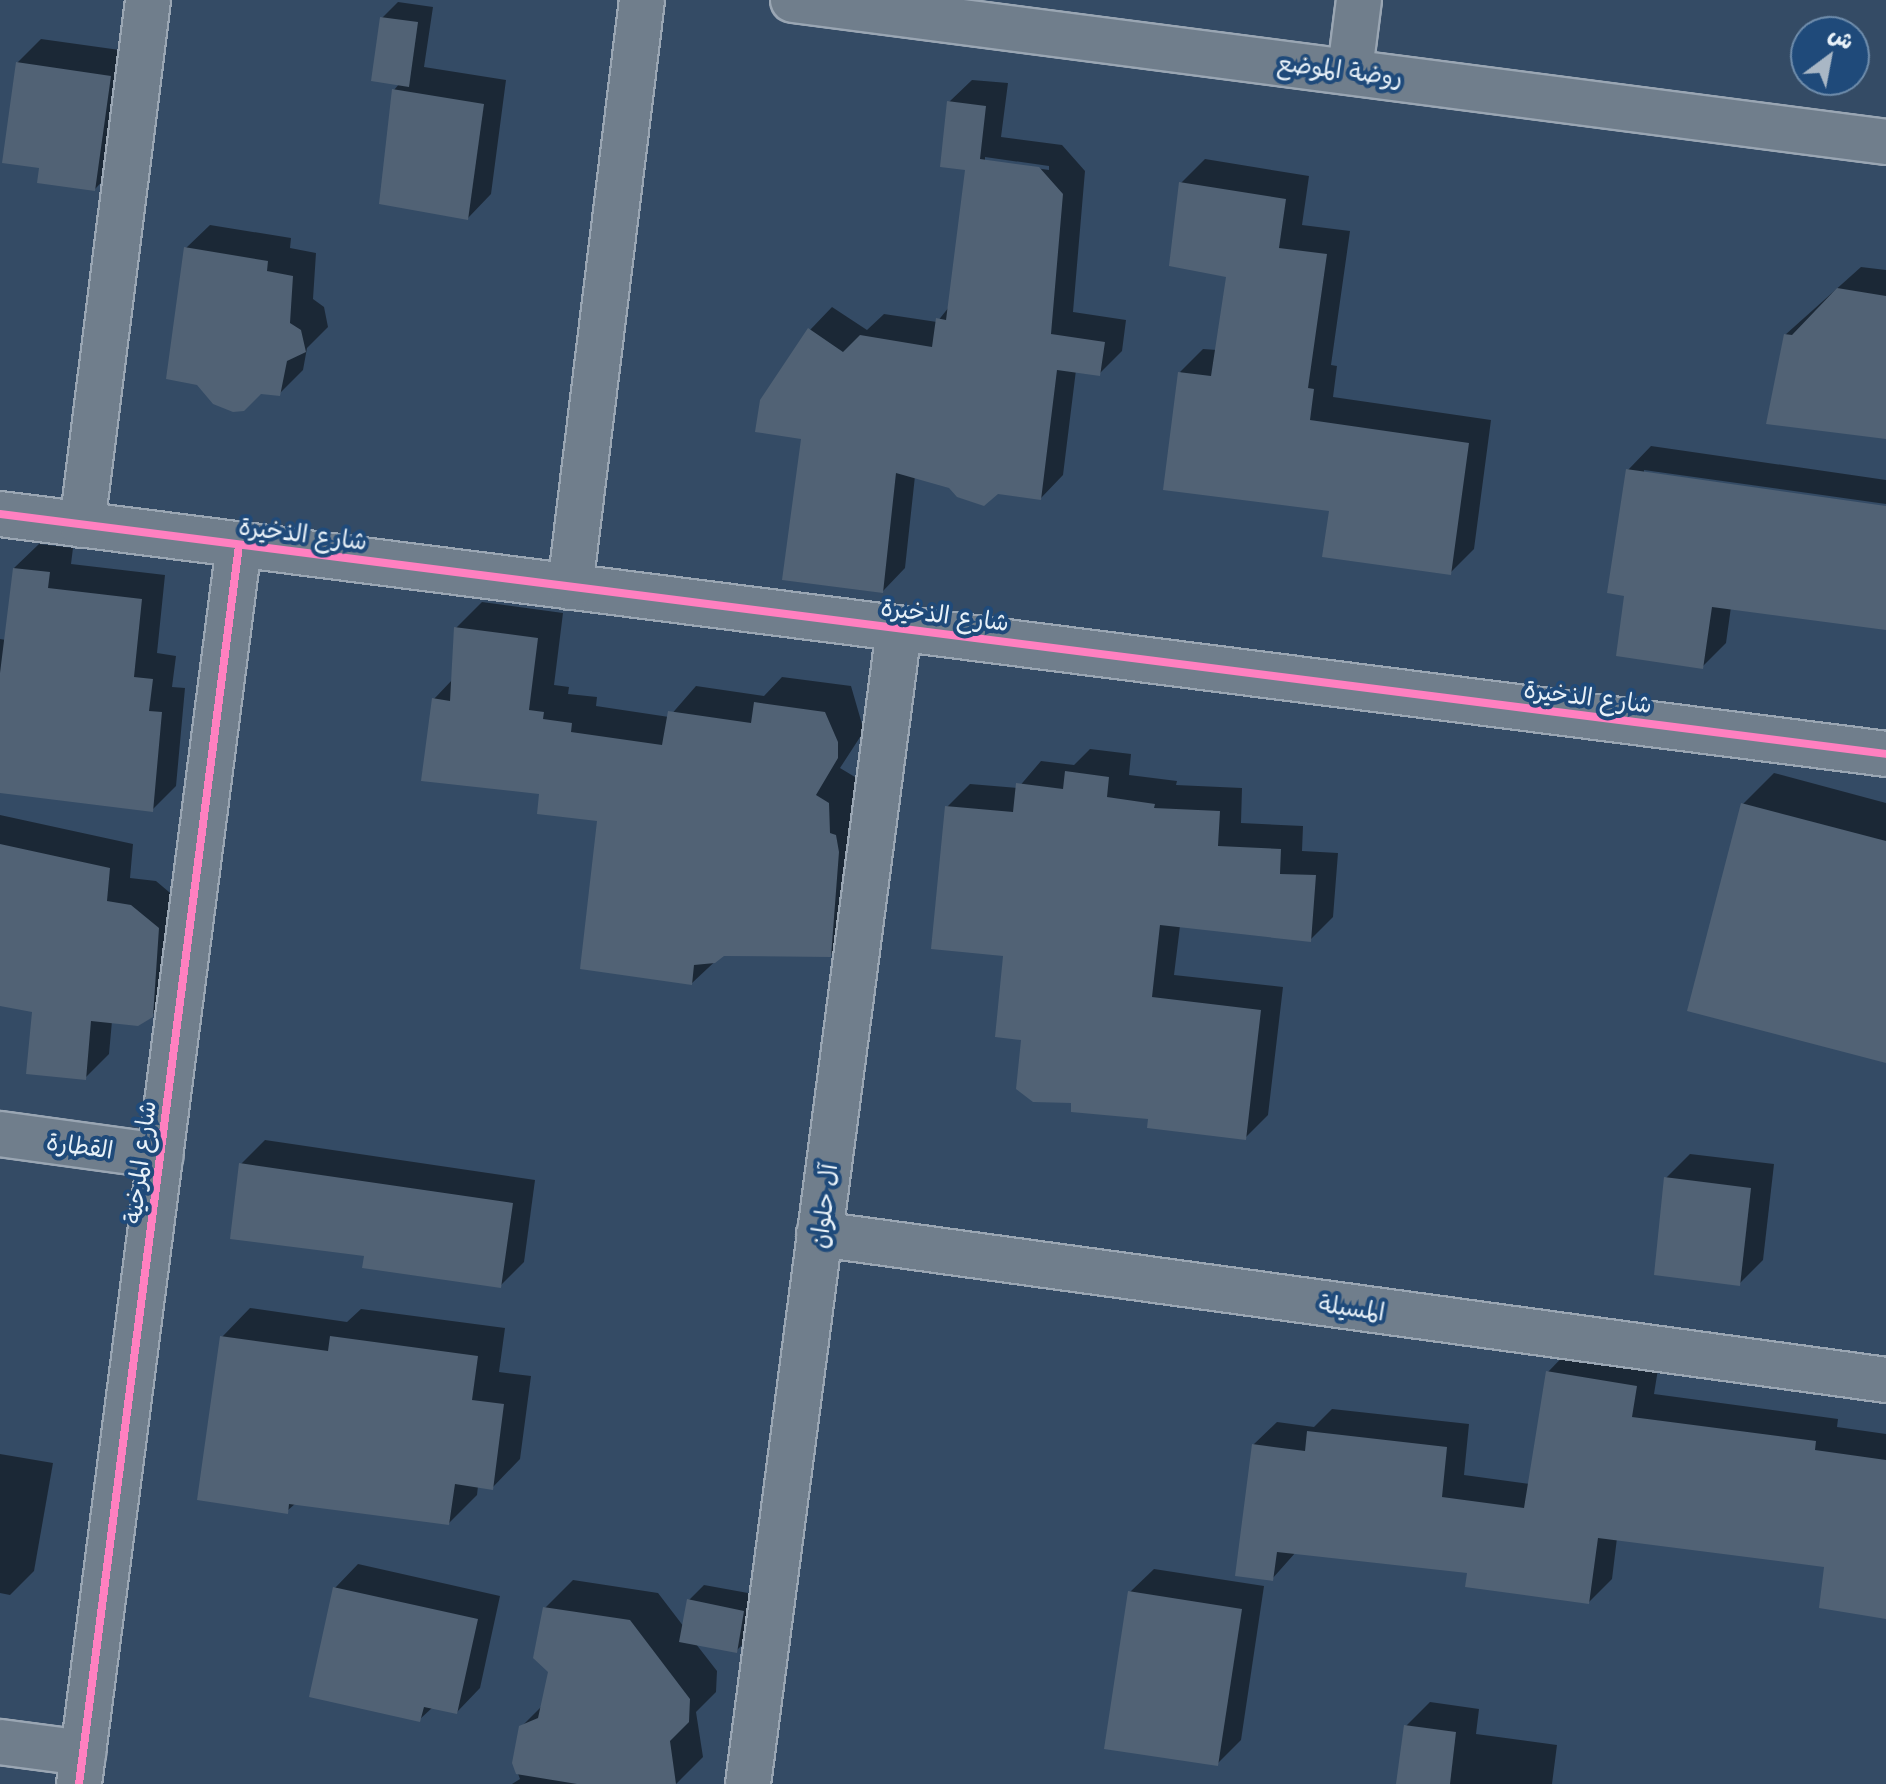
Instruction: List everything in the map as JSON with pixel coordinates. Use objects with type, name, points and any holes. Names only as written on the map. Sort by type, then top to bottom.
[{"type":"street","points":[[82,525],[148,0]]},
{"type":"street","points":[[570,587],[642,0]]},
{"type":"street","name":"روضة الموضع","points":[[793,0],[1886,142]]},
{"type":"street","points":[[1350,70],[1359,0]]},
{"type":"street","name":"شارع الذخيرة","points":[[0,514],[1886,754]]},
{"type":"street","name":"شارع المرخية","points":[[81,1768],[239,545]]},
{"type":"street","name":"آل حلوان","points":[[748,1784],[899,629]]},
{"type":"street","name":"القطارة","points":[[0,1134],[160,1156]]},
{"type":"street","name":"المسيلة","points":[[819,1234],[1886,1380]]},
{"type":"street","points":[[0,1742],[81,1768]]},
{"type":"building","points":[[380,17],[418,22],[409,87],[371,81]]},
{"type":"building","points":[[16,62],[111,76],[95,191],[37,183],[39,168],[2,163]]},
{"type":"building","points":[[392,89],[484,104],[468,220],[379,204]]},
{"type":"building","points":[[947,101],[986,106],[980,159],[1039,167],[1063,194],[1051,334],[1105,342],[1100,376],[1057,370],[1041,500],[998,494],[984,506],[957,497],[949,488],[896,473],[883,593],[782,580],[801,439],[755,432],[760,400],[808,328],[843,352],[860,335],[932,347],[936,318],[946,320],[965,170],[940,167]]},
{"type":"building","points":[[1179,182],[1286,199],[1279,248],[1327,254],[1308,388],[1314,389],[1310,420],[1469,443],[1451,575],[1322,557],[1329,511],[1163,490],[1178,372],[1211,376],[1226,277],[1169,266]]},
{"type":"building","points":[[184,247],[268,261],[267,271],[293,276],[290,323],[301,330],[306,352],[287,361],[280,396],[261,394],[244,411],[233,412],[213,404],[197,385],[166,379]]},
{"type":"building","points":[[1837,288],[1886,296],[1886,439],[1766,424],[1784,334],[1792,335]]},
{"type":"building","points":[[1626,469],[1886,506],[1886,630],[1712,607],[1703,669],[1616,656],[1624,596],[1607,593]]},
{"type":"building","points":[[13,568],[50,572],[48,588],[142,599],[134,677],[153,679],[149,711],[162,712],[153,812],[0,793],[0,673]]},
{"type":"building","points":[[454,627],[538,638],[529,710],[544,712],[543,719],[572,723],[571,732],[662,745],[668,711],[751,723],[754,702],[825,712],[838,742],[838,758],[816,795],[829,803],[830,833],[836,835],[839,852],[831,957],[724,956],[715,963],[694,965],[692,985],[580,969],[597,821],[537,814],[539,794],[421,781],[432,698],[450,701]]},
{"type":"building","points":[[1065,771],[1109,777],[1107,797],[1155,804],[1154,808],[1220,811],[1218,846],[1281,849],[1280,874],[1316,875],[1311,942],[1160,925],[1152,997],[1261,1010],[1246,1140],[1147,1128],[1148,1119],[1071,1112],[1071,1103],[1033,1102],[1016,1089],[1021,1040],[995,1037],[1003,956],[931,949],[945,806],[1013,812],[1016,783],[1063,789]]},
{"type":"building","points":[[1741,803],[1886,841],[1886,1063],[1687,1011]]},
{"type":"building","points":[[0,844],[110,868],[107,901],[131,905],[159,928],[153,1017],[138,1026],[91,1021],[86,1080],[26,1074],[32,1012],[0,1006]]},
{"type":"building","points":[[239,1163],[513,1203],[501,1288],[362,1268],[364,1256],[230,1239]]},
{"type":"building","points":[[1664,1177],[1751,1188],[1740,1286],[1654,1275]]},
{"type":"building","points":[[220,1336],[328,1351],[330,1336],[478,1356],[472,1400],[504,1404],[493,1490],[455,1484],[449,1525],[289,1504],[288,1514],[197,1500]]},
{"type":"building","points":[[1546,1371],[1637,1386],[1632,1417],[1816,1441],[1815,1450],[1886,1460],[1886,1619],[1819,1608],[1824,1567],[1598,1538],[1589,1604],[1465,1587],[1467,1573],[1277,1552],[1273,1581],[1235,1576],[1252,1444],[1305,1451],[1307,1431],[1447,1447],[1442,1497],[1524,1508]]},
{"type":"building","points":[[333,1587],[478,1619],[457,1714],[424,1707],[420,1722],[309,1697]]},
{"type":"building","points":[[1128,1591],[1242,1609],[1218,1766],[1104,1749]]},
{"type":"building","points":[[687,1599],[744,1611],[737,1653],[679,1642]]},
{"type":"building","points":[[543,1607],[630,1620],[690,1699],[689,1722],[670,1741],[676,1784],[577,1784],[516,1774],[512,1763],[519,1726],[538,1718],[548,1672],[533,1658]]},
{"type":"building","points":[[1404,1725],[1456,1732],[1450,1784],[1396,1784]]},
{"type":"cycle path","points":[[0,514],[1886,754]]},
{"type":"cycle path","points":[[79,1784],[239,545]]}]
